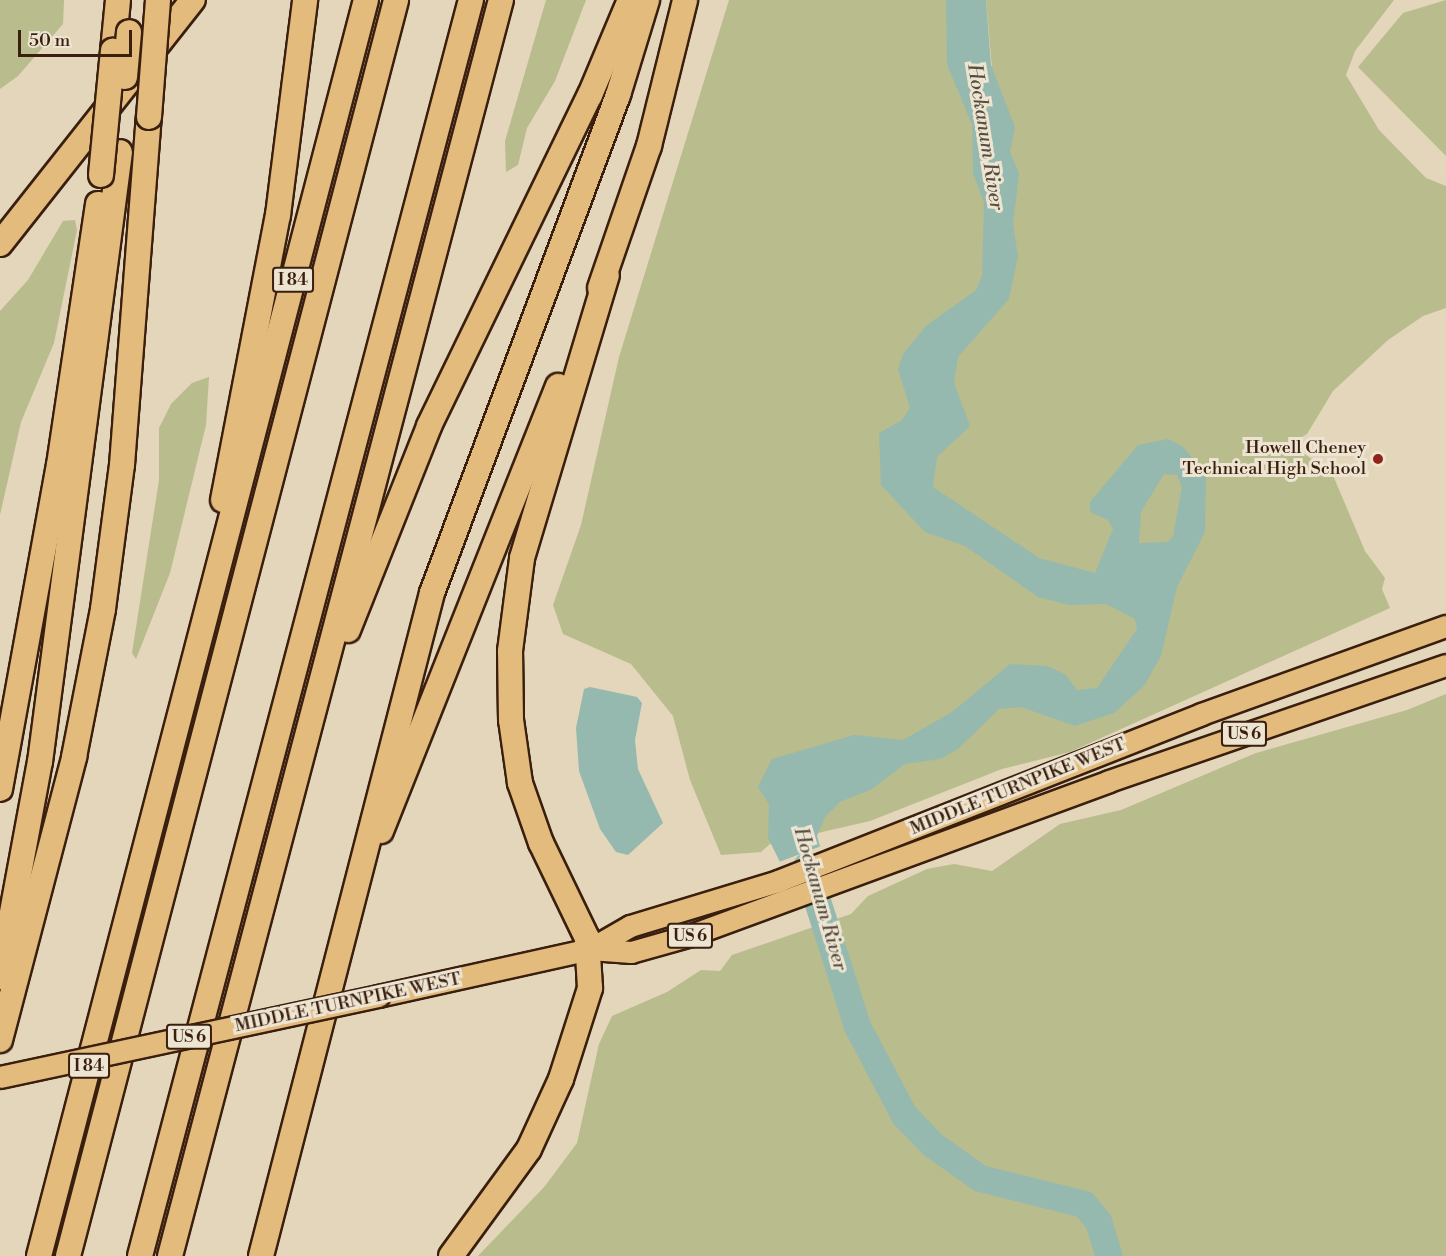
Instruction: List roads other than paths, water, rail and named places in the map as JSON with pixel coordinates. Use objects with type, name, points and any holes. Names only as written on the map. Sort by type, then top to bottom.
[{"type":"highway","points":[[0,789],[59,465],[101,175],[118,0]]},
{"type":"highway","points":[[0,976],[44,731],[120,152],[131,0]]},
{"type":"highway","points":[[0,1040],[74,757],[104,609],[122,465],[158,0]]},
{"type":"highway","points":[[0,244],[193,0]]},
{"type":"highway","points":[[220,560],[227,465],[278,215],[305,0]]},
{"type":"highway","name":"I 84","points":[[39,1256],[366,0]]},
{"type":"highway","points":[[68,1256],[396,0]]},
{"type":"highway","points":[[140,1256],[471,0]]},
{"type":"highway","points":[[170,1256],[501,0]]},
{"type":"highway","points":[[328,663],[362,600],[429,426],[590,95],[630,0]]},
{"type":"highway","points":[[261,1256],[338,958],[361,853],[442,564],[618,95],[646,0]]},
{"type":"highway","points":[[451,1256],[504,1190],[542,1124],[586,1005],[590,949],[522,791],[511,720],[510,651],[524,548],[658,116],[685,0]]},
{"type":"highway","points":[[338,958],[393,799],[607,275]]},
{"type":"main road","name":"MIDDLE TURNPIKE WEST","points":[[590,949],[630,926],[778,881],[1034,780],[1446,626]]},
{"type":"main road","name":"MIDDLE TURNPIKE WEST","points":[[0,1077],[590,949],[638,951],[785,901],[1042,806],[1446,665]]},
{"type":"main road","points":[[1034,780],[1042,806]]},
{"type":"water","points":[[946,0],[986,0],[991,65],[1015,127],[1010,152],[1019,173],[1013,224],[1018,256],[1009,299],[958,357],[954,383],[970,426],[937,457],[933,487],[1039,558],[1095,573],[1113,529],[1108,520],[1090,512],[1090,502],[1138,445],[1168,439],[1183,447],[1206,474],[1205,532],[1177,587],[1161,656],[1144,686],[1114,713],[1075,726],[1021,707],[999,709],[958,749],[940,759],[905,764],[872,789],[840,802],[825,817],[817,836],[823,857],[787,876],[768,838],[769,804],[758,787],[772,759],[854,735],[903,740],[952,712],[1010,664],[1047,666],[1065,674],[1077,690],[1097,688],[1137,629],[1135,619],[1106,604],[1069,605],[1038,597],[965,546],[925,532],[881,485],[879,433],[902,420],[910,408],[898,369],[903,354],[927,325],[976,290],[982,276],[984,203],[973,173],[972,125],[947,64]],"holes":[[[1164,474],[1177,475],[1182,487],[1173,536],[1168,542],[1139,543],[1141,512]]]},
{"type":"water","points":[[590,687],[637,697],[642,703],[635,740],[638,769],[663,823],[628,855],[616,852],[600,829],[579,771],[576,728],[584,689]]},
{"type":"waterway","name":"Hockanum River","points":[[806,866],[857,1026],[904,1115],[933,1145],[980,1178],[1084,1204],[1098,1221],[1109,1256]]},
{"type":"place","name":"Howell Cheney Technical High School","points":[[1378,459]]}]
